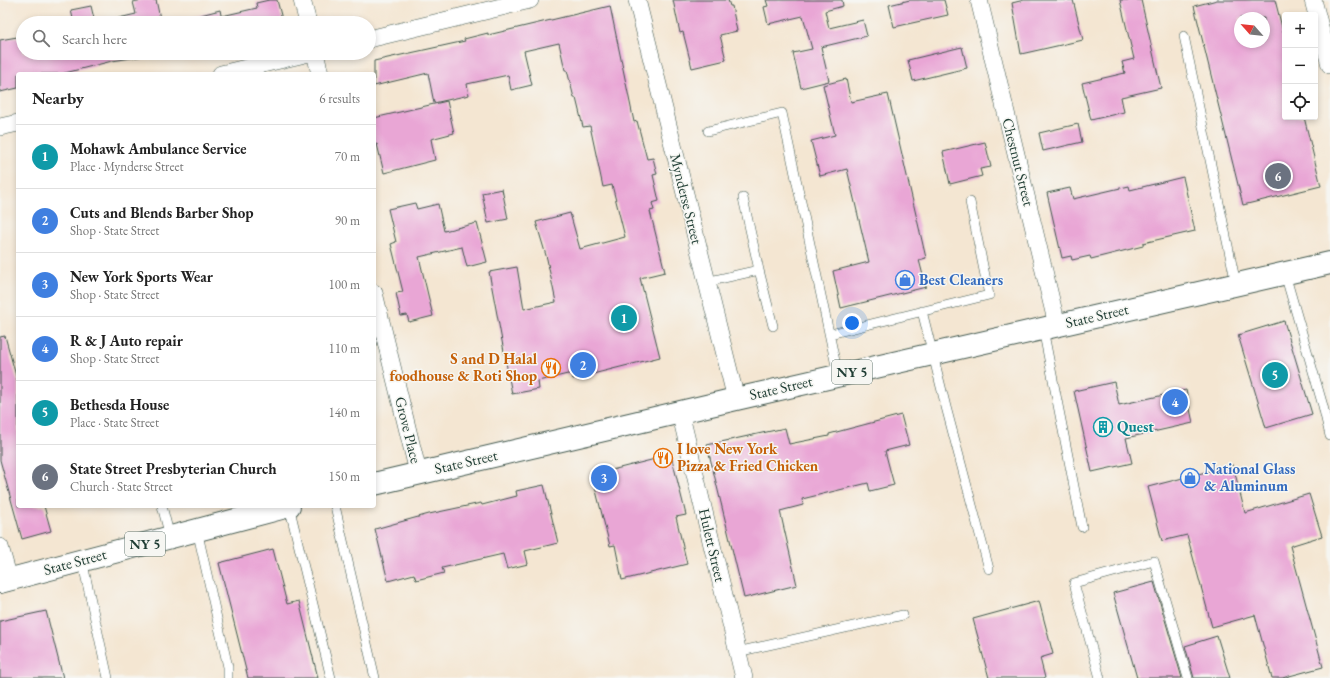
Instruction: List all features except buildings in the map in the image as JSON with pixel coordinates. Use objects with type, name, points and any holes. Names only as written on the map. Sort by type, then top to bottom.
[{"type":"main road","name":"State Street","points":[[376,483],[418,472],[1330,263]]},
{"type":"main road","name":"State Street","points":[[5,580],[281,508]]},
{"type":"street","points":[[302,0],[306,16]]},
{"type":"street","points":[[376,37],[530,0]]},
{"type":"street","name":"Mynderse Street","points":[[636,0],[736,399]]},
{"type":"street","name":"Chestnut Street","points":[[979,0],[1050,326]]},
{"type":"street","points":[[1313,0],[1330,65]]},
{"type":"street","points":[[229,72],[280,60]]},
{"type":"street","points":[[317,60],[320,72]]},
{"type":"street","points":[[0,127],[16,123]]},
{"type":"street","name":"Grove Place","points":[[377,322],[418,472]]},
{"type":"street","name":"Hulett Street","points":[[680,412],[744,678]]},
{"type":"street","points":[[0,548],[5,580]]},
{"type":"lane","points":[[1184,36],[1236,284]]},
{"type":"lane","points":[[708,131],[782,113],[838,375]]},
{"type":"lane","points":[[743,198],[773,326]]},
{"type":"lane","points":[[830,334],[990,294],[970,202]]},
{"type":"lane","points":[[706,282],[759,270]]},
{"type":"lane","points":[[1284,274],[1323,406],[1330,436]]},
{"type":"lane","points":[[922,311],[988,569]]},
{"type":"lane","points":[[1050,326],[1082,527]]},
{"type":"lane","points":[[163,508],[170,537]]},
{"type":"lane","points":[[289,508],[330,678]]},
{"type":"lane","points":[[335,508],[375,678]]},
{"type":"lane","points":[[197,530],[228,667],[228,678]]},
{"type":"lane","points":[[82,560],[108,678]]},
{"type":"lane","points":[[1100,678],[1074,583],[1154,561],[1188,678]]},
{"type":"lane","points":[[737,652],[903,615]]},
{"type":"place","name":"State Street Presbyterian Church","points":[[1278,176]]},
{"type":"place","name":"Best Cleaners","points":[[905,280]]},
{"type":"place","name":"Mohawk Ambulance Service","points":[[624,318]]},
{"type":"place","name":"Cuts and Blends Barber Shop","points":[[583,365]]},
{"type":"place","name":"S and D Halal foodhouse & Roti Shop","points":[[551,368]]},
{"type":"place","name":"Bethesda House","points":[[1275,375]]},
{"type":"place","name":"R & J Auto repair","points":[[1175,402]]},
{"type":"place","name":"Quest","points":[[1103,427]]},
{"type":"place","name":"I love New York Pizza & Fried Chicken","points":[[663,458]]},
{"type":"place","name":"New York Sports Wear","points":[[604,478]]},
{"type":"place","name":"National Glass & Aluminum","points":[[1190,478]]}]
